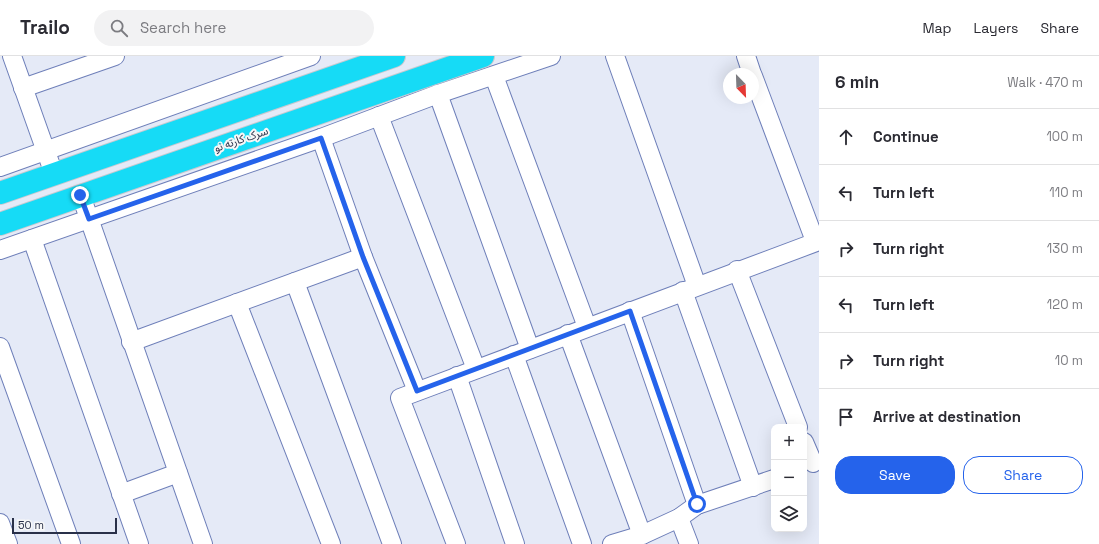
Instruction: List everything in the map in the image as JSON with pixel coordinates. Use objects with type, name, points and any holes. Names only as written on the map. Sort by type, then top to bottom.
[{"type":"highway","points":[[0,193],[394,56]]},
{"type":"highway","name":"سرک کارته نو","points":[[0,224],[483,56]]},
{"type":"street","points":[[12,56],[54,174]]},
{"type":"street","points":[[23,88],[115,56]]},
{"type":"street","points":[[0,167],[311,56]]},
{"type":"street","points":[[0,250],[321,138],[438,94],[551,56]]},
{"type":"street","points":[[616,56],[753,487]]},
{"type":"street","points":[[746,56],[750,68]]},
{"type":"street","points":[[494,76],[587,327]]},
{"type":"street","points":[[456,544],[400,398],[817,241],[759,91]]},
{"type":"street","points":[[438,94],[522,352],[582,544]]},
{"type":"street","points":[[379,116],[476,369]]},
{"type":"street","points":[[321,138],[363,257],[417,391]]},
{"type":"street","points":[[80,195],[203,544]]},
{"type":"street","points":[[32,239],[120,494],[139,544]]},
{"type":"street","points":[[131,342],[363,257]]},
{"type":"street","points":[[738,270],[797,424]]},
{"type":"street","points":[[295,282],[392,544]]},
{"type":"street","points":[[238,303],[331,544]]},
{"type":"street","points":[[630,311],[697,504]]},
{"type":"street","points":[[568,334],[642,535]]},
{"type":"street","points":[[0,347],[71,544]]},
{"type":"street","points":[[457,376],[515,544]]},
{"type":"street","points":[[807,450],[812,464]]},
{"type":"street","points":[[120,494],[178,473]]},
{"type":"street","points":[[621,543],[679,518],[697,504],[771,480]]},
{"type":"street","points":[[679,518],[689,544]]},
{"type":"street","points":[[0,523],[8,544]]},
{"type":"route","points":[[80,195],[89,219],[321,138],[363,257],[417,391],[630,311],[697,504]]}]
